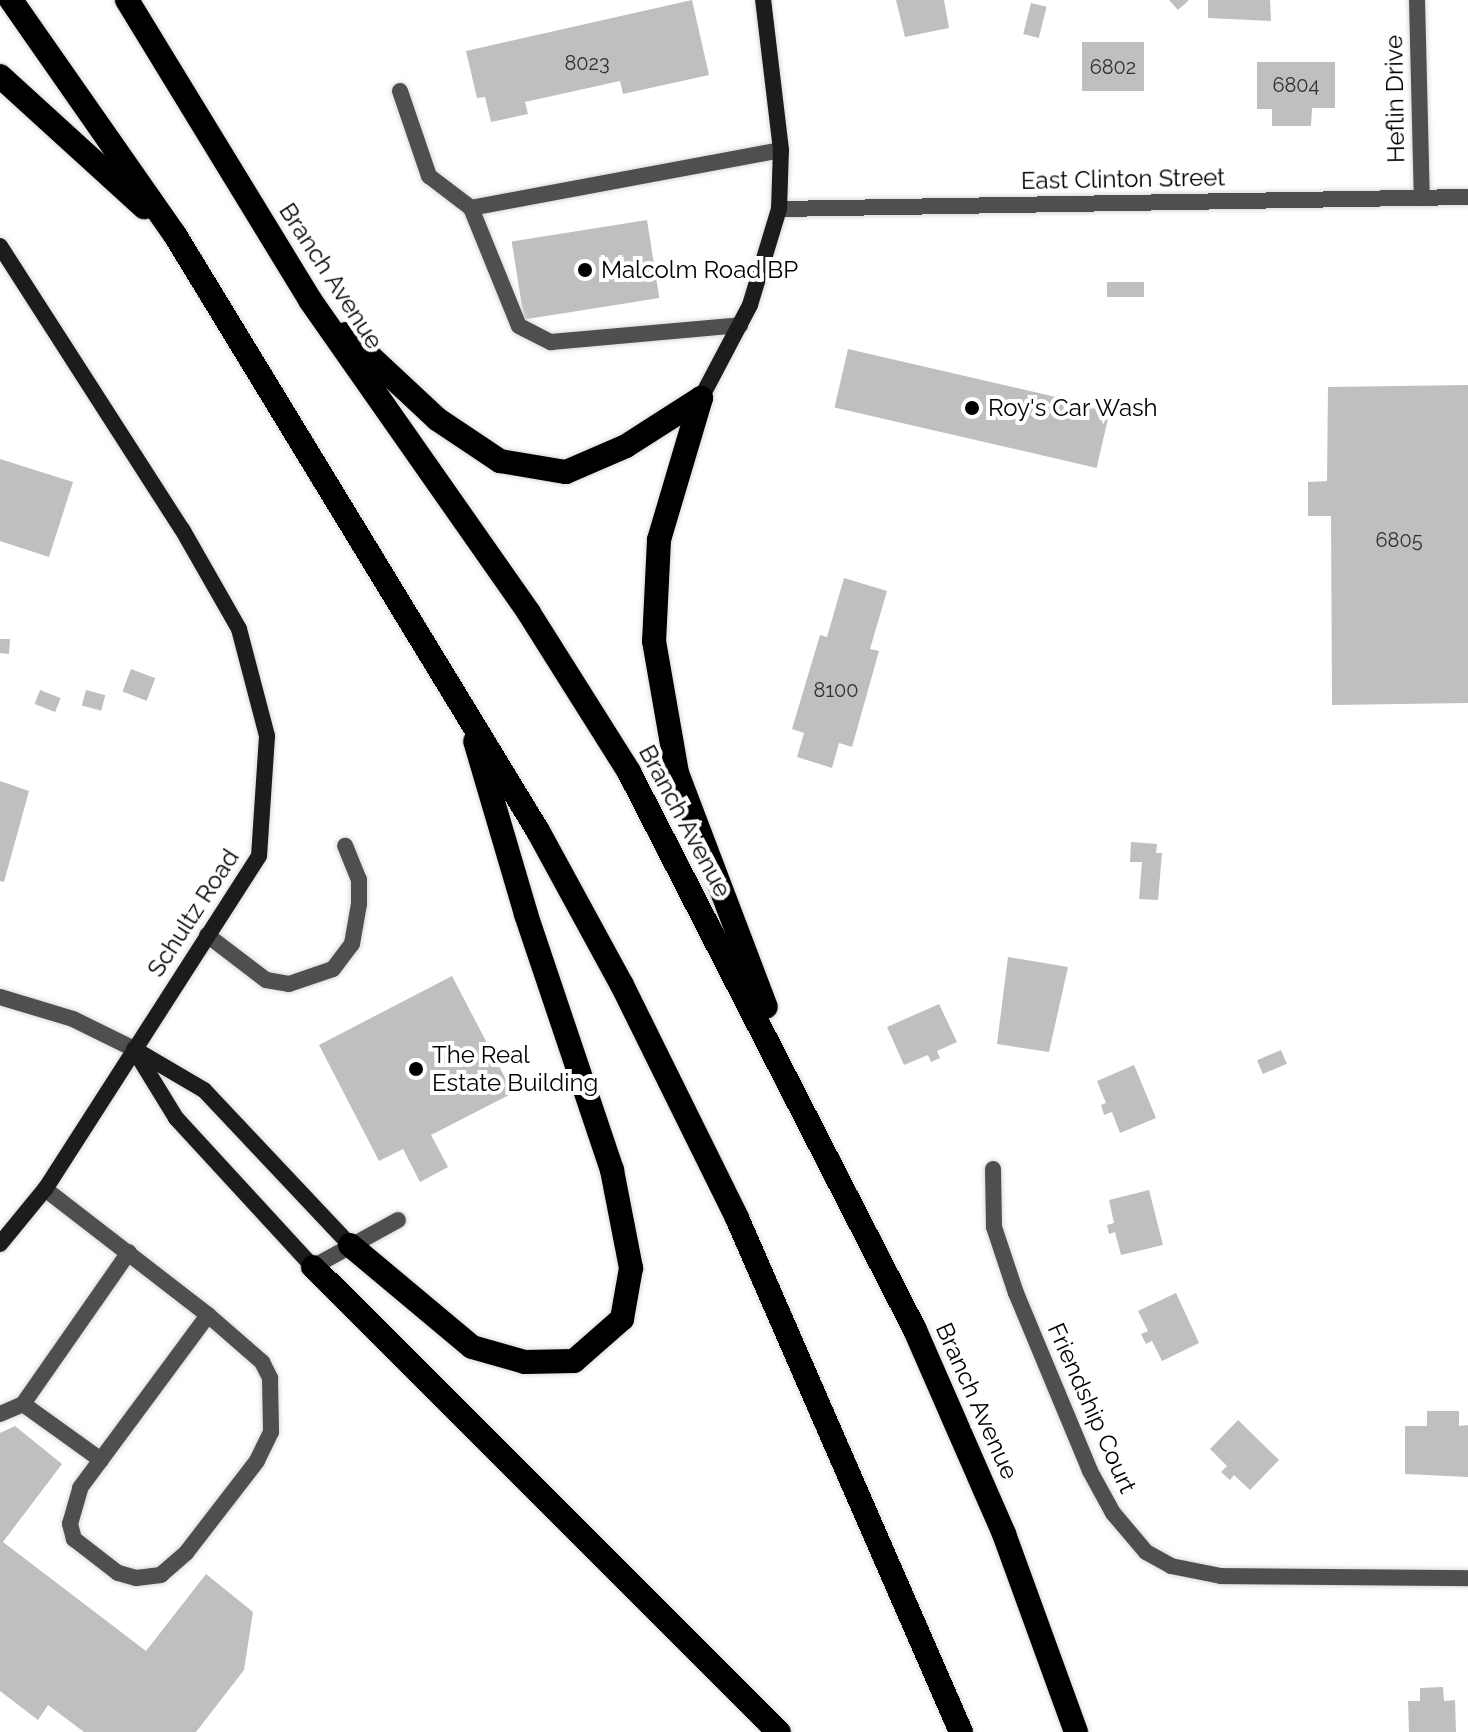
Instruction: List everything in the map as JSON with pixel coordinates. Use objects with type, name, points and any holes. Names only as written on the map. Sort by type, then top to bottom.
[{"type":"highway","points":[[11,0],[175,235],[464,704],[622,985],[737,1218],[961,1732]]},
{"type":"highway","name":"Branch Avenue","points":[[127,0],[310,300],[529,613],[629,772],[776,1052],[819,1146],[915,1330],[973,1461],[1076,1732]]},
{"type":"highway","points":[[0,76],[175,235]]},
{"type":"highway","points":[[310,300],[437,419],[500,461],[566,472],[626,446],[701,398]]},
{"type":"highway","points":[[701,398],[659,540],[654,641],[677,773],[819,1146]]},
{"type":"highway","points":[[350,1245],[472,1347],[525,1362],[574,1361],[622,1319],[631,1268],[612,1170],[526,914],[464,704]]},
{"type":"highway","points":[[313,1267],[779,1732]]},
{"type":"street","points":[[701,398],[740,325],[779,209],[781,150],[763,0]]},
{"type":"street","name":"Heflin Drive","points":[[1417,0],[1422,198]]},
{"type":"street","points":[[400,91],[429,176],[471,208],[519,326],[551,342],[740,325]]},
{"type":"street","points":[[471,208],[781,150]]},
{"type":"street","name":"East Clinton Street","points":[[779,209],[1468,197]]},
{"type":"street","name":"Schultz Road","points":[[0,246],[182,529],[239,629],[267,736],[259,856],[45,1189],[0,1244]]},
{"type":"street","points":[[207,935],[266,980],[289,984],[333,969],[352,944],[359,904],[359,880],[345,846]]},
{"type":"street","points":[[0,997],[73,1019],[134,1049],[204,1090],[350,1245]]},
{"type":"street","points":[[134,1049],[176,1118],[313,1267],[398,1220]]},
{"type":"street","name":"Friendship Court","points":[[993,1169],[994,1227],[1012,1283],[1090,1471],[1133,1538],[1158,1560],[1185,1570],[1247,1578],[1468,1578]]},
{"type":"street","points":[[45,1189],[208,1315],[262,1362],[270,1378],[271,1432],[257,1461],[222,1507],[186,1553],[161,1575],[136,1578],[118,1573],[74,1539],[70,1524],[80,1488],[208,1315]]},
{"type":"street","points":[[0,1414],[23,1404],[129,1252]]},
{"type":"street","points":[[23,1404],[101,1460]]},
{"type":"building","points":[[692,0],[709,75],[623,94],[620,81],[525,102],[528,114],[491,122],[485,97],[477,98],[466,51]]},
{"type":"building","points":[[896,0],[944,0],[949,28],[905,37]]},
{"type":"building","points":[[1169,0],[1189,0],[1178,10]]},
{"type":"building","points":[[1208,0],[1270,0],[1271,21],[1208,18]]},
{"type":"building","points":[[1031,3],[1047,7],[1039,38],[1023,34]]},
{"type":"building","points":[[1082,42],[1144,42],[1144,91],[1082,91]]},
{"type":"building","points":[[1257,62],[1335,62],[1335,108],[1312,108],[1311,126],[1272,126],[1272,109],[1257,109]]},
{"type":"building","name":"Malcolm Road BP","points":[[647,220],[659,298],[524,319],[512,241]]},
{"type":"building","points":[[1107,282],[1144,282],[1144,297],[1107,297]]},
{"type":"building","name":"Roy's Car Wash","points":[[848,349],[1110,410],[1097,468],[835,407]]},
{"type":"building","points":[[1468,385],[1468,703],[1332,705],[1331,516],[1308,516],[1308,482],[1327,481],[1328,387]]},
{"type":"building","points":[[0,459],[73,482],[49,557],[0,541]]},
{"type":"building","points":[[844,578],[887,591],[870,649],[879,651],[852,747],[839,743],[832,768],[797,757],[804,733],[792,729],[820,635],[827,637]]},
{"type":"building","points":[[0,639],[10,639],[9,654],[0,653]]},
{"type":"building","points":[[131,669],[155,678],[147,701],[122,691]]},
{"type":"building","points":[[40,690],[61,698],[55,712],[35,704]]},
{"type":"building","points":[[86,690],[105,695],[101,711],[82,705]]},
{"type":"building","points":[[0,781],[29,791],[4,882],[0,881]]},
{"type":"building","points":[[1131,842],[1157,844],[1156,853],[1162,853],[1158,900],[1139,899],[1142,862],[1130,862]]},
{"type":"building","points":[[1008,957],[1068,967],[1049,1052],[997,1044]]},
{"type":"building","name":"The Real Estate Building","points":[[452,976],[513,1093],[431,1135],[448,1167],[420,1182],[403,1149],[379,1161],[319,1045]]},
{"type":"building","points":[[939,1004],[957,1042],[937,1051],[940,1058],[931,1062],[928,1055],[904,1065],[887,1027]]},
{"type":"building","points":[[1281,1050],[1287,1064],[1263,1074],[1257,1060]]},
{"type":"building","points":[[1134,1065],[1156,1118],[1120,1133],[1112,1112],[1104,1115],[1101,1105],[1106,1103],[1097,1081]]},
{"type":"building","points":[[1149,1190],[1163,1245],[1121,1255],[1115,1232],[1109,1234],[1107,1225],[1114,1223],[1109,1200]]},
{"type":"building","points":[[1176,1293],[1199,1343],[1162,1361],[1152,1341],[1146,1344],[1141,1334],[1148,1331],[1138,1311]]},
{"type":"building","points":[[1427,1411],[1459,1411],[1459,1426],[1468,1425],[1468,1477],[1405,1474],[1405,1426],[1427,1426]]},
{"type":"building","points":[[1238,1420],[1279,1460],[1250,1490],[1234,1475],[1230,1480],[1221,1472],[1227,1466],[1210,1449]]},
{"type":"building","points":[[15,1426],[62,1464],[3,1542],[146,1651],[206,1574],[253,1612],[244,1670],[196,1732],[84,1732],[48,1705],[38,1720],[0,1691],[0,1433]]},
{"type":"building","points":[[1443,1687],[1444,1701],[1455,1700],[1456,1732],[1409,1732],[1408,1701],[1420,1701],[1420,1688]]},
{"type":"place","name":"Malcolm Road BP","points":[[585,270]]},
{"type":"place","name":"Roy's Car Wash","points":[[972,408]]},
{"type":"place","name":"The Real Estate Building","points":[[416,1069]]}]
